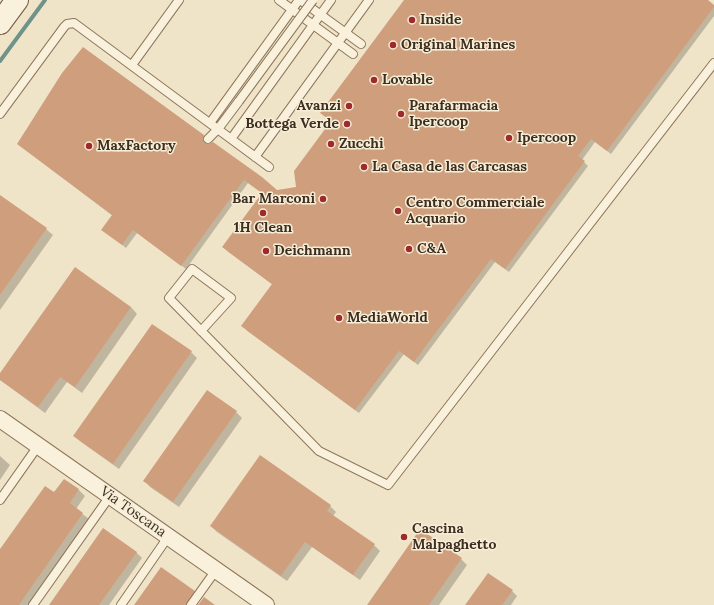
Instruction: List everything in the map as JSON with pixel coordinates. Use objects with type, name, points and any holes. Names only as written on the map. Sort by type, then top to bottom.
[{"type":"street","points":[[0,23],[17,0]]},
{"type":"street","name":"Via Toscana","points":[[0,419],[266,605]]},
{"type":"lane","points":[[132,65],[179,0]]},
{"type":"lane","points":[[279,0],[353,54]]},
{"type":"lane","points":[[210,123],[300,0],[361,44]]},
{"type":"lane","points":[[208,138],[218,129],[313,0]]},
{"type":"lane","points":[[231,139],[331,0]]},
{"type":"lane","points":[[255,156],[370,0]]},
{"type":"lane","points":[[0,114],[67,24],[74,23],[269,167]]},
{"type":"lane","points":[[201,331],[231,298],[192,269],[169,298],[201,331],[319,451],[388,485],[714,63]]},
{"type":"lane","points":[[0,500],[38,446]]},
{"type":"lane","points":[[33,605],[110,496]]},
{"type":"lane","points":[[121,605],[168,537]]},
{"type":"lane","points":[[191,605],[216,570]]},
{"type":"building","name":"Centro Commerciale Acquario","points":[[404,0],[708,0],[714,5],[714,7],[607,151],[591,139],[578,156],[585,161],[505,269],[491,259],[414,362],[399,351],[355,410],[241,326],[272,284],[222,247],[262,193],[244,180],[181,266],[133,230],[122,245],[101,230],[112,215],[17,144],[62,73],[83,47],[204,135],[204,143],[209,144],[213,142],[262,177],[277,190],[296,187],[294,171],[331,121],[320,113]]},
{"type":"building","points":[[0,195],[47,228],[0,295]]},
{"type":"building","points":[[75,267],[131,307],[75,387],[60,377],[38,407],[0,380],[0,373]]},
{"type":"building","points":[[152,324],[192,351],[113,464],[73,436]]},
{"type":"building","points":[[207,390],[237,411],[173,502],[143,481]]},
{"type":"building","points":[[260,455],[331,505],[327,511],[375,544],[353,575],[305,542],[281,576],[210,526]]},
{"type":"building","points":[[64,479],[79,489],[70,503],[83,513],[19,605],[0,605],[0,549],[45,486],[54,492]]},
{"type":"building","points":[[103,528],[137,552],[99,605],[49,605]]},
{"type":"building","points":[[420,529],[462,558],[429,605],[367,605]]},
{"type":"building","points":[[161,567],[195,591],[186,605],[134,605]]},
{"type":"building","points":[[488,573],[513,590],[502,605],[465,605]]},
{"type":"building","points":[[204,597],[215,605],[198,605]]},
{"type":"waterway","points":[[0,61],[45,0]]},
{"type":"place","name":"Inside","points":[[412,20]]},
{"type":"place","name":"Original Marines","points":[[393,45]]},
{"type":"place","name":"Lovable","points":[[374,80]]},
{"type":"place","name":"Avanzi","points":[[349,106]]},
{"type":"place","name":"Parafarmacia Ipercoop","points":[[401,114]]},
{"type":"place","name":"Bottega Verde","points":[[347,124]]},
{"type":"place","name":"Ipercoop","points":[[509,138]]},
{"type":"place","name":"Zucchi","points":[[331,144]]},
{"type":"place","name":"MaxFactory","points":[[89,146]]},
{"type":"place","name":"La Casa de las Carcasas","points":[[364,167]]},
{"type":"place","name":"Bar Marconi","points":[[323,199]]},
{"type":"place","name":"Centro Commerciale Acquario","points":[[398,211]]},
{"type":"place","name":"1H Clean","points":[[263,213]]},
{"type":"place","name":"C&A","points":[[409,249]]},
{"type":"place","name":"Deichmann","points":[[266,251]]},
{"type":"place","name":"MediaWorld","points":[[339,318]]},
{"type":"place","name":"Cascina Malpaghetto","points":[[404,537]]}]
